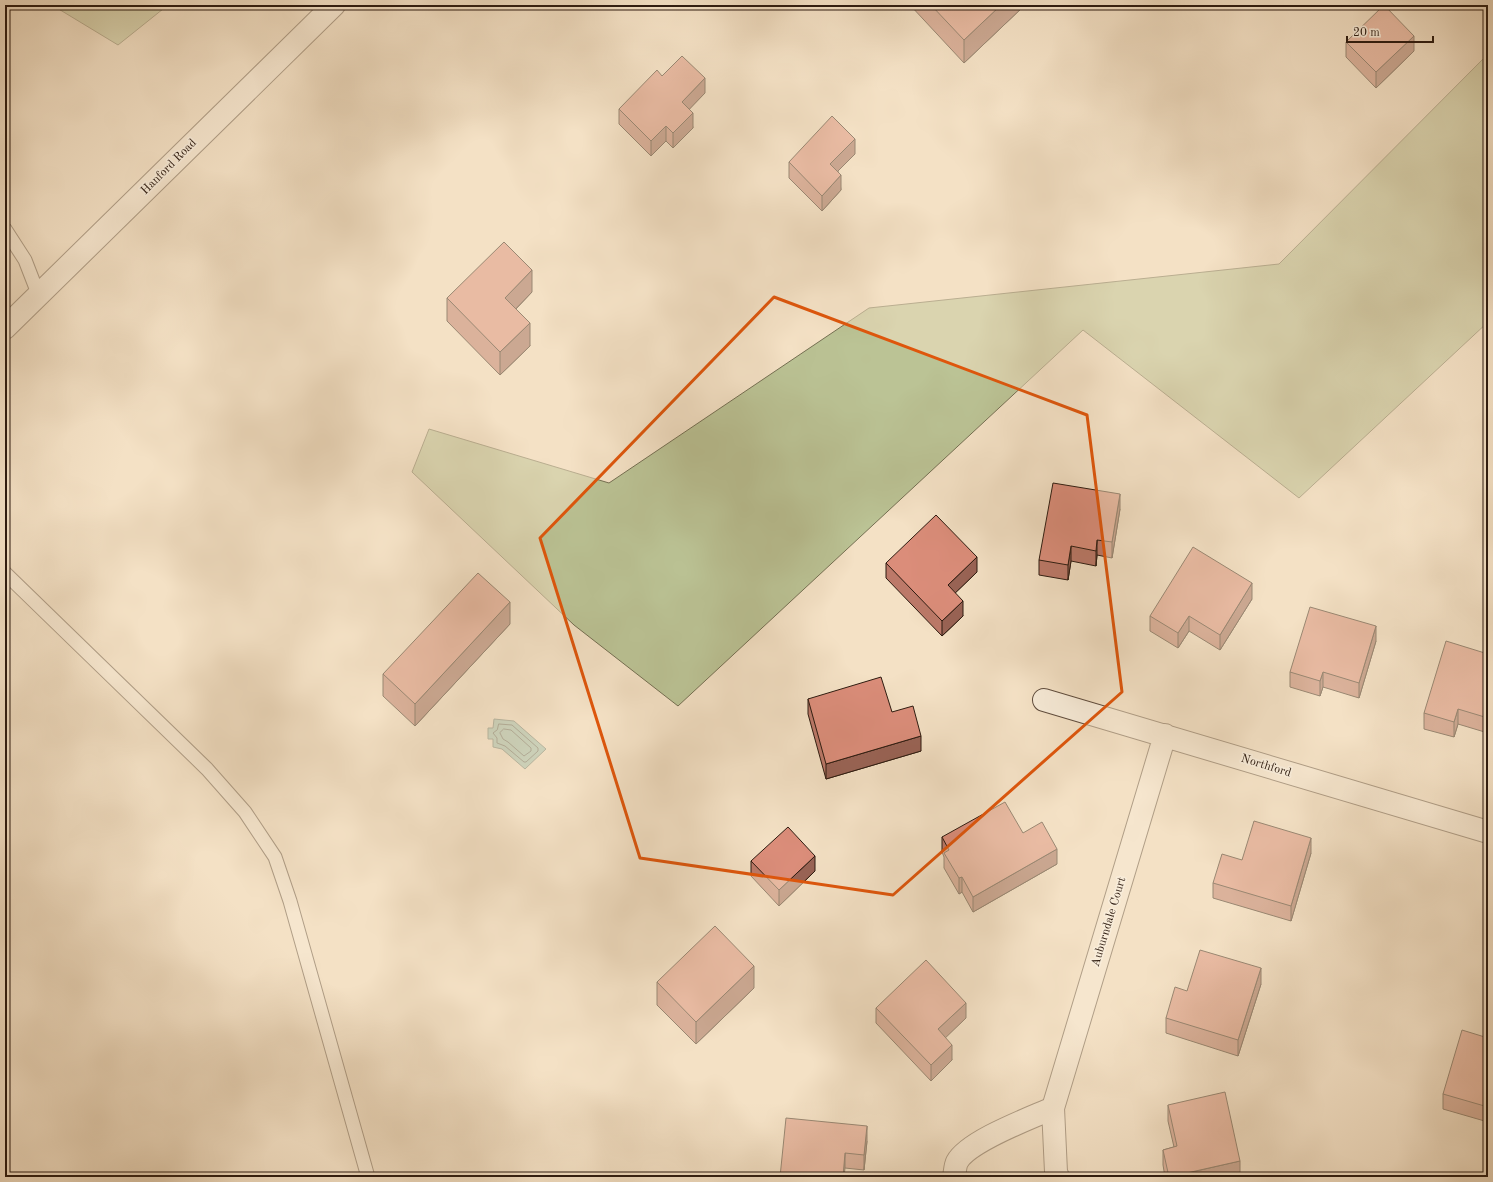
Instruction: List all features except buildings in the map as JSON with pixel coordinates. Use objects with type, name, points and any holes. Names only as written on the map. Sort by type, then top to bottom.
[{"type":"street","name":"Hanford Road","points":[[5,328],[334,5]]},
{"type":"street","name":"Northford","points":[[1044,700],[1488,832]]},
{"type":"street","name":"Auburndale Court","points":[[1058,1177],[1056,1172],[1053,1108],[1165,735]]},
{"type":"street","points":[[954,1177],[957,1162],[966,1151],[990,1136],[1053,1108]]},
{"type":"lane","points":[[5,229],[25,260],[39,296]]},
{"type":"lane","points":[[5,573],[207,769],[246,812],[275,857],[290,901],[368,1177]]},
{"type":"highlighted area","points":[[774,297],[1087,415],[1122,692],[893,895],[640,858],[540,538]]},
{"type":"shaded area","points":[[52,5],[168,5],[118,45]]},
{"type":"shaded area","points":[[1488,54],[1488,322],[1299,498],[1083,330],[678,706],[574,625],[412,472],[429,429],[609,483],[869,308],[1279,264]]},
{"type":"water","points":[[494,719],[514,721],[546,749],[525,769],[502,749],[493,747],[493,739],[488,739],[488,728],[493,728]]}]
